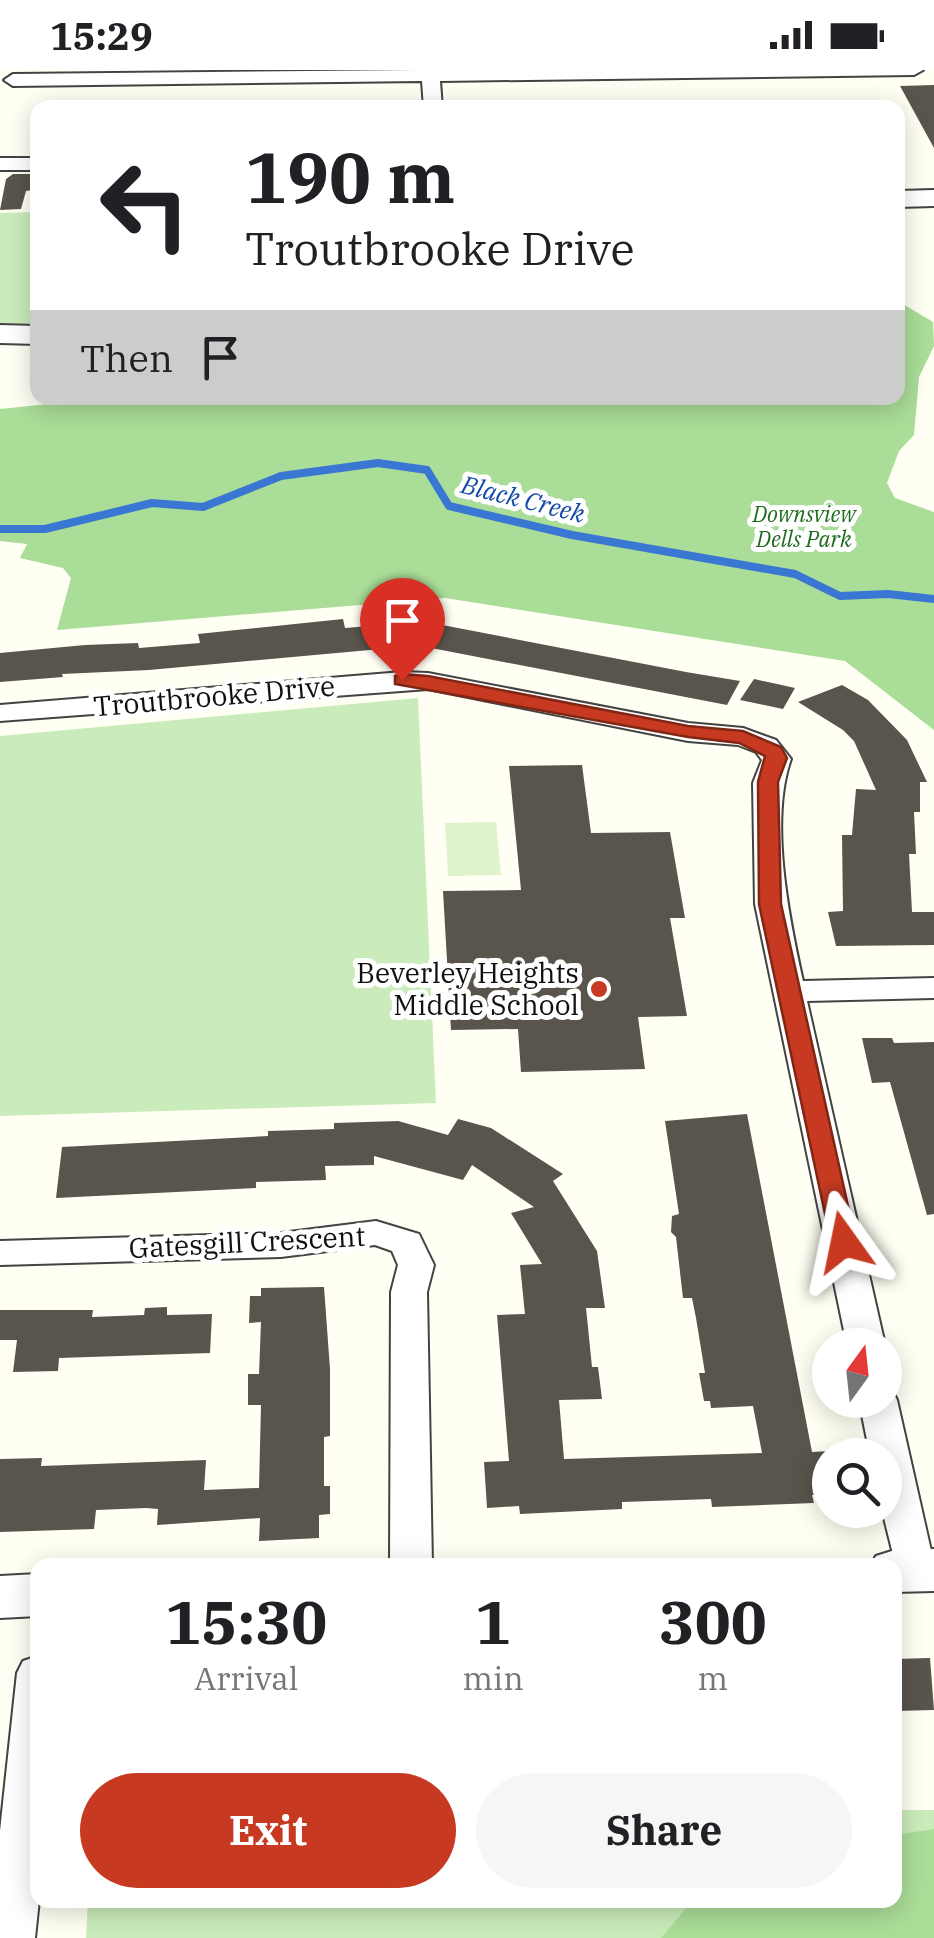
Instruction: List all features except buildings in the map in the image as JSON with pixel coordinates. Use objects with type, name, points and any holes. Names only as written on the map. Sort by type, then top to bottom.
[{"type":"street","points":[[13,81],[914,70]]},
{"type":"street","points":[[431,77],[432,100]]},
{"type":"street","points":[[0,164],[30,164]]},
{"type":"street","points":[[905,199],[934,198]]},
{"type":"street","points":[[0,334],[30,335]]},
{"type":"street","name":"Troutbrooke Drive","points":[[0,713],[402,680],[756,741],[777,758],[768,782],[770,904],[862,1328]]},
{"type":"street","points":[[789,992],[934,988]]},
{"type":"street","name":"Gatesgill Crescent","points":[[0,1253],[281,1245],[376,1233],[406,1242],[416,1265],[409,1292],[411,1558]]},
{"type":"street","points":[[882,1418],[915,1571]]},
{"type":"street","points":[[0,1597],[30,1595]]},
{"type":"street","points":[[12,1938],[30,1755]]},
{"type":"green space","points":[[30,212],[30,324],[0,323],[0,213]]},
{"type":"green space","name":"Downsview Dells Park","points":[[905,305],[933,322],[934,346],[919,377],[914,435],[899,451],[887,483],[895,498],[934,512],[934,730],[845,661],[445,598],[57,630],[71,578],[63,568],[20,558],[27,544],[0,541],[0,409],[38,405],[905,405]]},
{"type":"green space","points":[[418,698],[436,1103],[0,1116],[0,736]]},
{"type":"green space","points":[[496,822],[501,875],[448,876],[445,823]]},
{"type":"green space","points":[[902,1810],[934,1810],[934,1938],[86,1938],[88,1908],[902,1908]]},
{"type":"green space","points":[[934,1829],[934,1938],[661,1938],[686,1908],[902,1908],[902,1834]]},
{"type":"waterway","name":"Black Creek","points":[[0,529],[45,529],[152,503],[203,507],[281,476],[378,463],[427,470],[449,506],[572,535],[795,574],[840,596],[888,594],[934,599]]},
{"type":"place","name":"Beverley Heights Middle School","points":[[599,989]]},
{"type":"route","points":[[402,680],[688,732],[743,737],[774,752],[777,758],[768,782],[770,904],[844,1242]]}]
